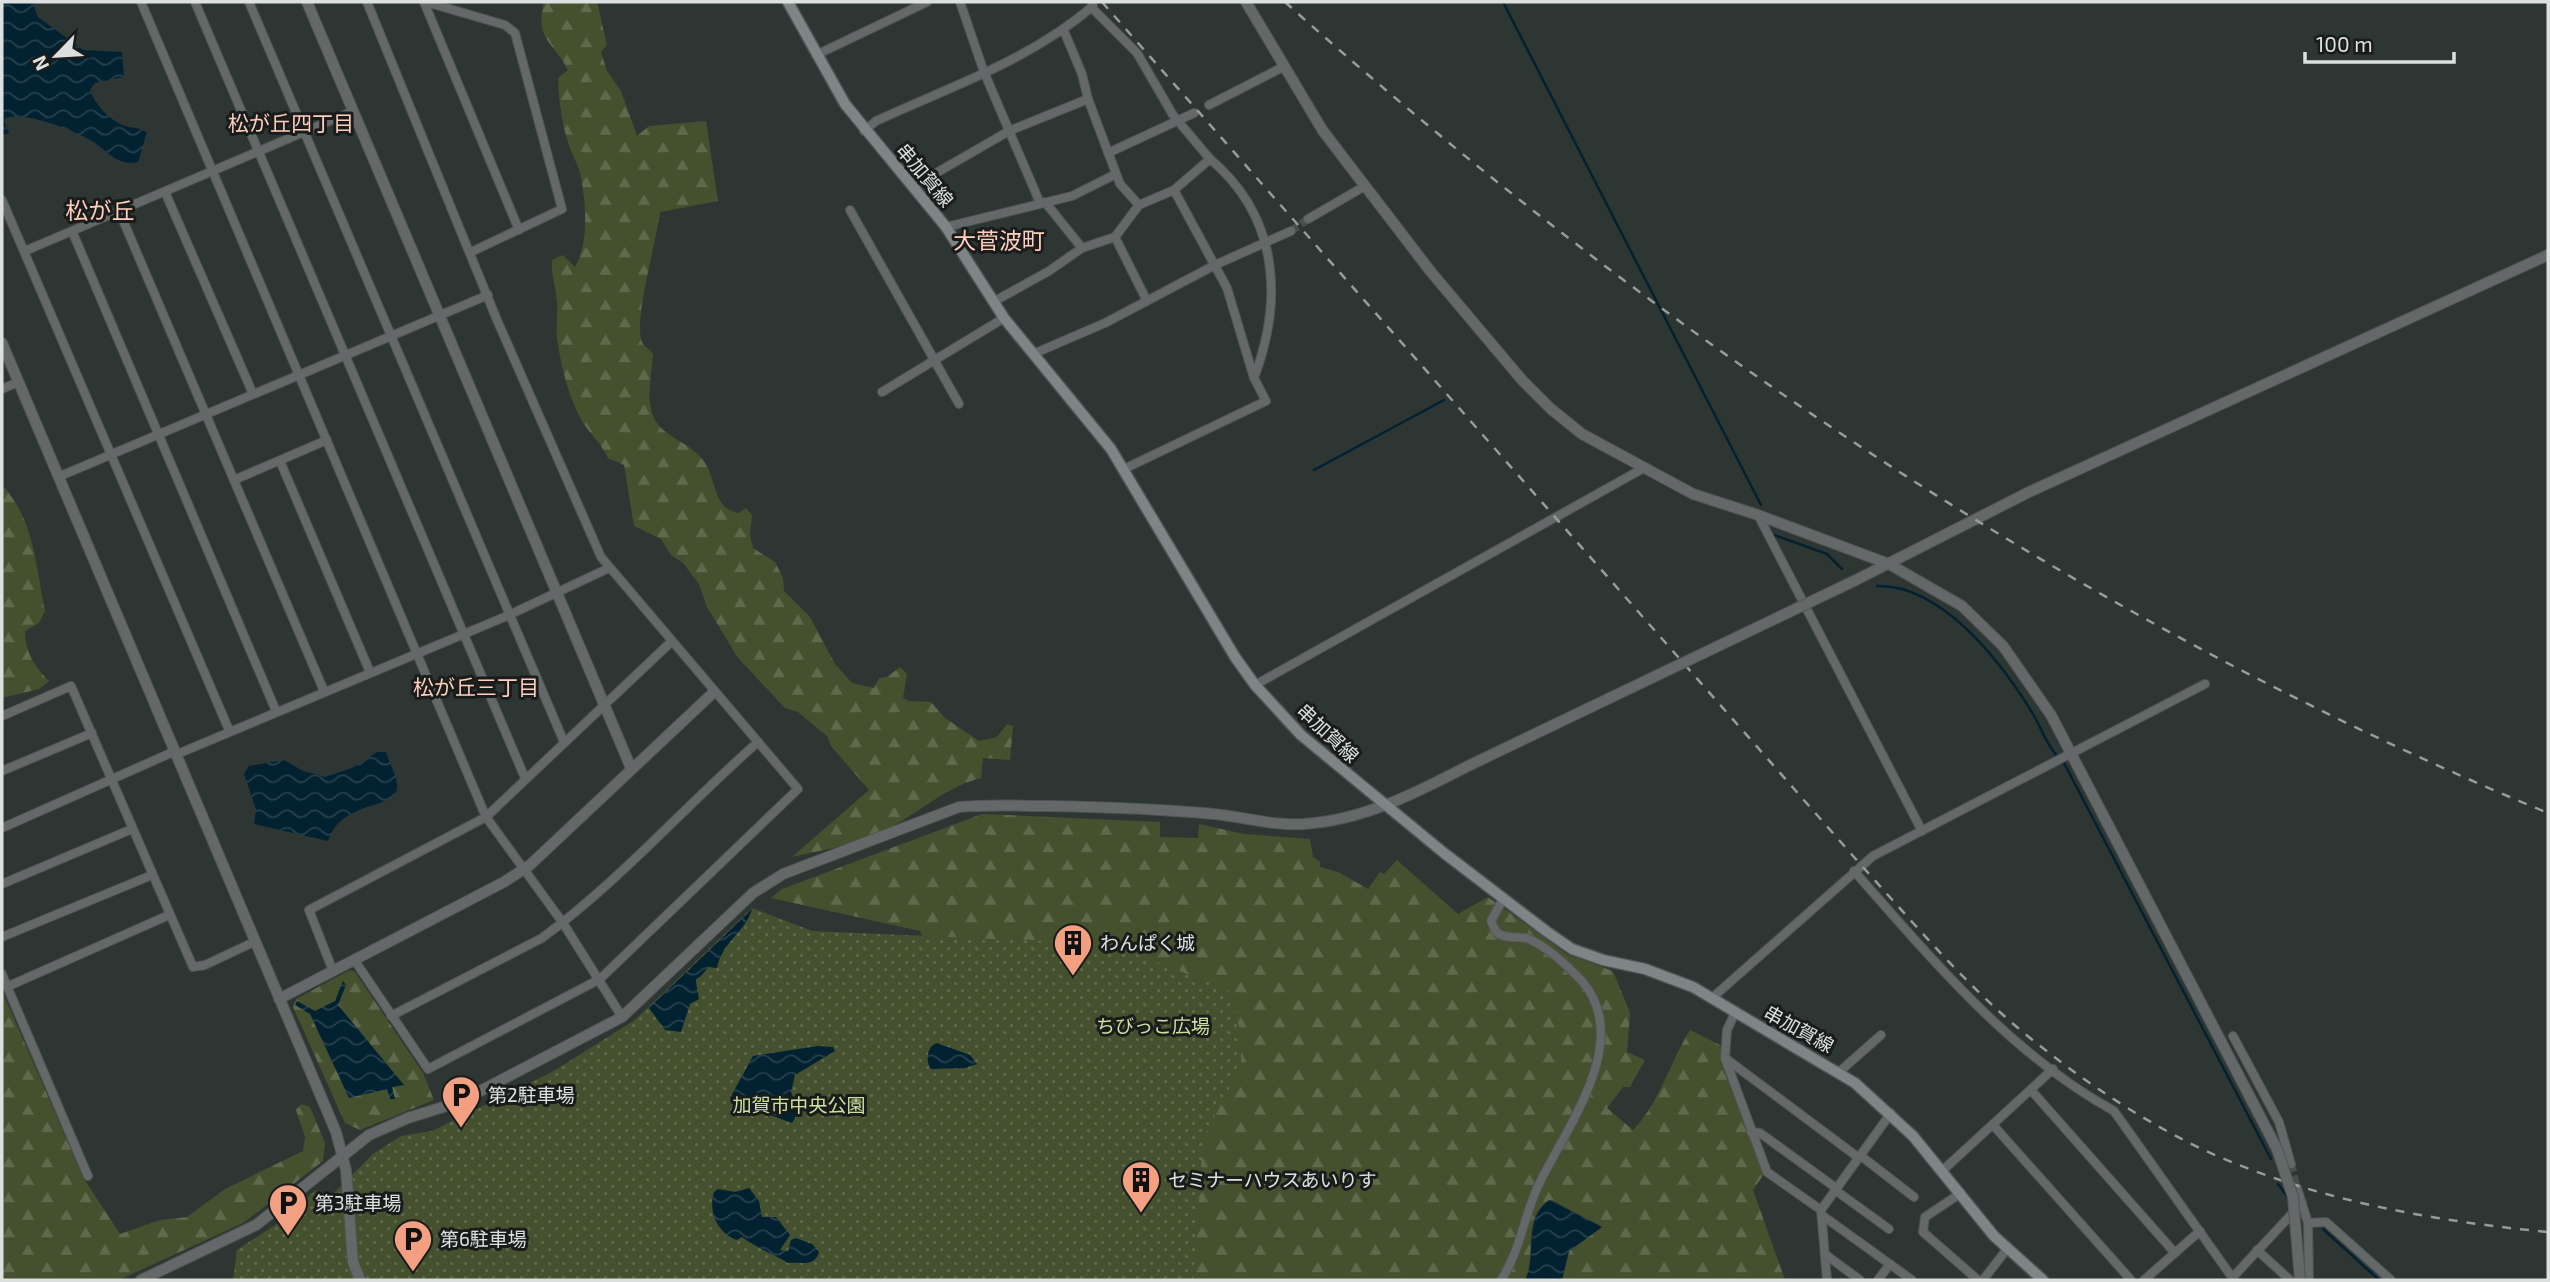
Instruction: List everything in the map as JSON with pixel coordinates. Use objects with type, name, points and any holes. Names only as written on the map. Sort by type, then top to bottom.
[{"type":"main road","name":"串加賀線","points":[[788,2],[816,55],[864,131],[946,227],[1004,318],[1087,417],[1124,469],[1255,685],[1301,736],[1503,899],[1572,949],[1673,978],[1839,1072],[1891,1112],[2007,1249],[2042,1280]]},
{"type":"street","points":[[141,2],[486,817],[563,923],[622,1017]]},
{"type":"street","points":[[195,2],[525,778]]},
{"type":"street","points":[[249,2],[507,615],[564,743]]},
{"type":"street","points":[[307,2],[631,768]]},
{"type":"street","points":[[355,961],[424,1069],[428,1069],[600,979],[798,789],[609,569],[488,295],[367,2]]},
{"type":"street","points":[[425,2],[505,25],[515,33],[562,209],[471,252]]},
{"type":"street","points":[[425,2],[519,230]]},
{"type":"street","points":[[816,55],[928,2]]},
{"type":"street","points":[[960,2],[984,72],[1043,203],[1082,247]]},
{"type":"street","points":[[1246,2],[1323,131],[1431,272],[1522,380],[1550,409],[1583,434],[1642,469],[1693,494],[1889,564],[1939,591],[1981,623],[2023,671],[2071,753],[2277,1149],[2293,1197],[2300,1280]]},
{"type":"street","points":[[864,131],[876,121],[1025,54],[1064,31],[1093,6],[1137,53],[1178,121],[1244,195],[1266,240],[1272,282],[1261,361],[1254,378]]},
{"type":"street","points":[[1064,31],[1082,74],[1088,99],[1120,184],[1139,205]]},
{"type":"street","points":[[1209,105],[1283,67]]},
{"type":"street","points":[[912,187],[1009,131],[1088,99]]},
{"type":"street","points":[[25,251],[353,111]]},
{"type":"street","points":[[1108,152],[1194,113]]},
{"type":"street","points":[[993,302],[1049,271],[1082,247],[1115,237],[1139,205],[1174,190],[1210,159]]},
{"type":"street","points":[[946,227],[1072,196],[1116,174]]},
{"type":"street","points":[[1308,219],[1365,186]]},
{"type":"street","points":[[1124,469],[1266,401],[1254,378],[1237,314],[1215,265],[1174,190]]},
{"type":"street","points":[[165,192],[253,394]]},
{"type":"street","points":[[2,201],[113,453],[229,730]]},
{"type":"street","points":[[850,210],[959,404]]},
{"type":"street","points":[[119,211],[324,691]]},
{"type":"street","points":[[72,231],[276,711]]},
{"type":"street","points":[[1033,354],[1105,323],[1215,265],[1291,231]]},
{"type":"street","points":[[1115,237],[1147,301]]},
{"type":"street","points":[[141,1280],[256,1225],[343,1154],[382,1129],[459,1102],[622,1017],[753,893],[783,874],[959,807],[1108,807],[1218,814],[1257,822],[1304,824],[1386,806],[1414,795],[1468,766],[1889,564],[2040,487],[2548,255]]},
{"type":"street","points":[[58,477],[488,295]]},
{"type":"street","points":[[882,392],[1004,318]]},
{"type":"street","points":[[2,343],[343,1154],[357,1279]]},
{"type":"street","points":[[2,388],[18,382]]},
{"type":"street","points":[[234,480],[327,440]]},
{"type":"street","points":[[280,461],[370,672]]},
{"type":"street","points":[[1255,685],[1642,469]]},
{"type":"street","points":[[1758,515],[1922,831]]},
{"type":"street","points":[[2,828],[174,753],[507,615],[609,569]]},
{"type":"street","points":[[333,971],[309,910],[486,817],[671,642]]},
{"type":"street","points":[[1712,998],[1873,856],[2205,684]]},
{"type":"street","points":[[2,716],[71,687],[193,967],[205,965],[254,942]]},
{"type":"street","points":[[279,999],[504,883],[524,869],[714,691]]},
{"type":"street","points":[[2,771],[92,733]]},
{"type":"street","points":[[391,1016],[542,938],[563,923],[627,867],[758,742]]},
{"type":"street","points":[[2,884],[132,829]]},
{"type":"street","points":[[1854,871],[1942,971],[2053,1069],[2087,1096],[2114,1111],[2233,1278],[2302,1203]]},
{"type":"street","points":[[2,937],[152,875]]},
{"type":"street","points":[[1501,1280],[1538,1186],[1593,1077],[1601,1042],[1597,1011],[1578,977],[1527,938],[1500,935],[1494,929],[1491,921],[1503,899]]},
{"type":"street","points":[[6,984],[22,980],[169,915]]},
{"type":"street","points":[[2,974],[88,1176]]},
{"type":"street","points":[[1735,1013],[1727,1030],[1725,1058],[1767,1172],[1912,1280]]},
{"type":"street","points":[[1839,1072],[1881,1035]]},
{"type":"street","points":[[2233,1036],[2278,1122],[2291,1164]]},
{"type":"street","points":[[1725,1058],[1914,1197]]},
{"type":"street","points":[[1942,1171],[2053,1069]]},
{"type":"street","points":[[2031,1090],[2175,1253]]},
{"type":"street","points":[[1827,1280],[1822,1213],[1891,1112]]},
{"type":"street","points":[[1993,1125],[2131,1280]]},
{"type":"street","points":[[1751,1132],[1760,1133],[1889,1229]]},
{"type":"street","points":[[2297,1188],[2308,1223],[2309,1280]]},
{"type":"street","points":[[1961,1193],[1925,1217],[1923,1232],[1981,1280],[2007,1249]]},
{"type":"street","points":[[2308,1223],[2326,1222],[2391,1280]]},
{"type":"street","points":[[2144,1280],[2200,1231]]},
{"type":"street","points":[[2257,1250],[2290,1280]]},
{"type":"street","points":[[1826,1255],[1860,1280]]},
{"type":"street","points":[[1878,1280],[1891,1264]]},
{"type":"green space","points":[[544,2],[597,2],[607,45],[601,52],[607,71],[621,91],[637,136],[649,126],[706,121],[718,201],[660,212],[643,299],[640,332],[642,342],[653,354],[650,403],[658,425],[693,450],[705,463],[724,506],[739,513],[746,508],[752,515],[750,535],[753,548],[775,562],[783,578],[784,591],[810,617],[835,664],[852,683],[874,688],[879,678],[887,677],[900,667],[907,674],[903,698],[909,701],[931,702],[945,718],[979,741],[997,737],[1007,724],[1013,726],[1010,760],[983,758],[981,778],[957,787],[891,827],[868,837],[792,857],[869,790],[831,746],[827,736],[798,712],[785,708],[738,658],[707,607],[699,584],[683,563],[671,555],[661,539],[634,526],[624,465],[608,458],[586,427],[572,398],[557,340],[557,303],[552,260],[563,255],[575,267],[583,247],[585,211],[580,173],[569,146],[560,102],[558,78],[568,70],[543,32]]},
{"type":"green space","points":[[2,485],[21,513],[32,544],[45,611],[39,623],[25,631],[25,639],[31,658],[49,681],[39,689],[2,698]]},
{"type":"green space","name":"ちびっこ広場","points":[[982,814],[1160,822],[1160,837],[1198,838],[1199,824],[1244,834],[1310,839],[1313,857],[1320,862],[1320,867],[1338,872],[1368,889],[1380,872],[1384,874],[1397,860],[1458,914],[1488,897],[1568,955],[1613,971],[1630,1013],[1627,1052],[1645,1060],[1630,1087],[1623,1087],[1607,1108],[1633,1130],[1650,1108],[1690,1030],[1722,1046],[1726,1076],[1764,1174],[1753,1190],[1785,1280],[1562,1280],[1569,1251],[1602,1227],[1552,1200],[1536,1214],[1525,1280],[1187,1280],[936,962],[920,931],[771,898],[782,889]]},
{"type":"green space","name":"加賀市中央公園","points":[[752,908],[812,931],[1110,944],[1228,990],[1241,1032],[1241,1066],[1203,1139],[1193,1280],[233,1280],[237,1250],[275,1225],[316,1190],[332,1195],[373,1154],[401,1136],[432,1131],[552,1072],[635,1020]]},
{"type":"green space","points":[[350,970],[355,972],[423,1073],[434,1100],[360,1130],[345,1123],[293,1007],[296,999]]},
{"type":"green space","points":[[2,991],[84,1179],[120,1234],[160,1220],[187,1217],[225,1189],[303,1151],[305,1137],[296,1110],[301,1104],[310,1107],[325,1143],[323,1161],[243,1223],[121,1279],[2,1280]]},
{"type":"water","points":[[2,2],[32,2],[38,17],[83,50],[122,52],[124,77],[95,83],[90,90],[99,107],[108,116],[125,126],[147,132],[138,162],[118,160],[82,136],[37,119],[6,118],[4,121],[9,133],[2,135]]},
{"type":"water","points":[[377,752],[386,752],[396,780],[394,795],[345,818],[328,841],[254,824],[256,809],[244,774],[249,766],[284,760],[303,771],[325,777],[352,768]]},
{"type":"water","points":[[752,909],[724,950],[717,968],[708,967],[696,979],[699,999],[690,1004],[681,1032],[665,1030],[649,1008]]},
{"type":"water","points":[[343,981],[346,985],[338,1005],[404,1085],[392,1087],[395,1099],[390,1099],[387,1089],[349,1098],[310,1014],[295,1005],[297,1001],[315,1011],[335,1001]]},
{"type":"water","points":[[937,1043],[970,1055],[977,1064],[965,1068],[931,1069],[928,1054],[931,1047]]},
{"type":"water","points":[[818,1046],[833,1047],[835,1051],[795,1075],[791,1092],[799,1111],[792,1123],[730,1098],[753,1056]]},
{"type":"water","points":[[749,1188],[759,1201],[762,1217],[776,1217],[790,1235],[780,1250],[788,1251],[791,1240],[796,1238],[812,1244],[819,1252],[814,1260],[807,1263],[788,1263],[742,1237],[737,1240],[730,1237],[719,1227],[712,1207],[714,1192],[718,1189],[735,1192]]},
{"type":"water","points":[[1549,1200],[1602,1227],[1569,1251],[1562,1280],[1525,1280],[1529,1271],[1536,1218]]},
{"type":"waterway","points":[[1503,2],[1761,505]]},
{"type":"waterway","points":[[1314,470],[1444,400]]},
{"type":"waterway","points":[[1774,535],[1827,554],[1842,569]]},
{"type":"waterway","points":[[1877,586],[1901,589],[1924,598],[1947,612],[1968,630],[2005,672],[2057,756]]},
{"type":"waterway","points":[[2064,763],[2271,1159]]},
{"type":"waterway","points":[[2278,1184],[2287,1196]]},
{"type":"waterway","points":[[2323,1229],[2379,1280]]},
{"type":"tunnel","points":[[1291,231],[1308,219]]},
{"type":"tunnel","points":[[2291,1164],[2297,1188]]},
{"type":"railway","points":[[1102,2],[1861,865],[1950,963],[1997,1010],[2092,1085],[2189,1143],[2239,1165],[2276,1179],[2352,1201],[2430,1217],[2548,1232]]},
{"type":"railway","points":[[1285,2],[1427,125],[1575,243],[1726,355],[1883,461],[2043,561],[2208,653],[2376,737],[2548,813]]},
{"type":"place","name":"わんぱく城","points":[[1073,977]]},
{"type":"place","name":"第2駐車場","points":[[461,1129]]},
{"type":"place","name":"セミナーハウスあいりす","points":[[1141,1214]]},
{"type":"place","name":"第3駐車場","points":[[288,1237]]},
{"type":"place","name":"第6駐車場","points":[[413,1273]]},
{"type":"district","name":"松が丘四丁目","points":[[291,124]]},
{"type":"district","name":"松が丘","points":[[100,211]]},
{"type":"district","name":"大菅波町","points":[[999,241]]},
{"type":"district","name":"松が丘三丁目","points":[[476,688]]}]
